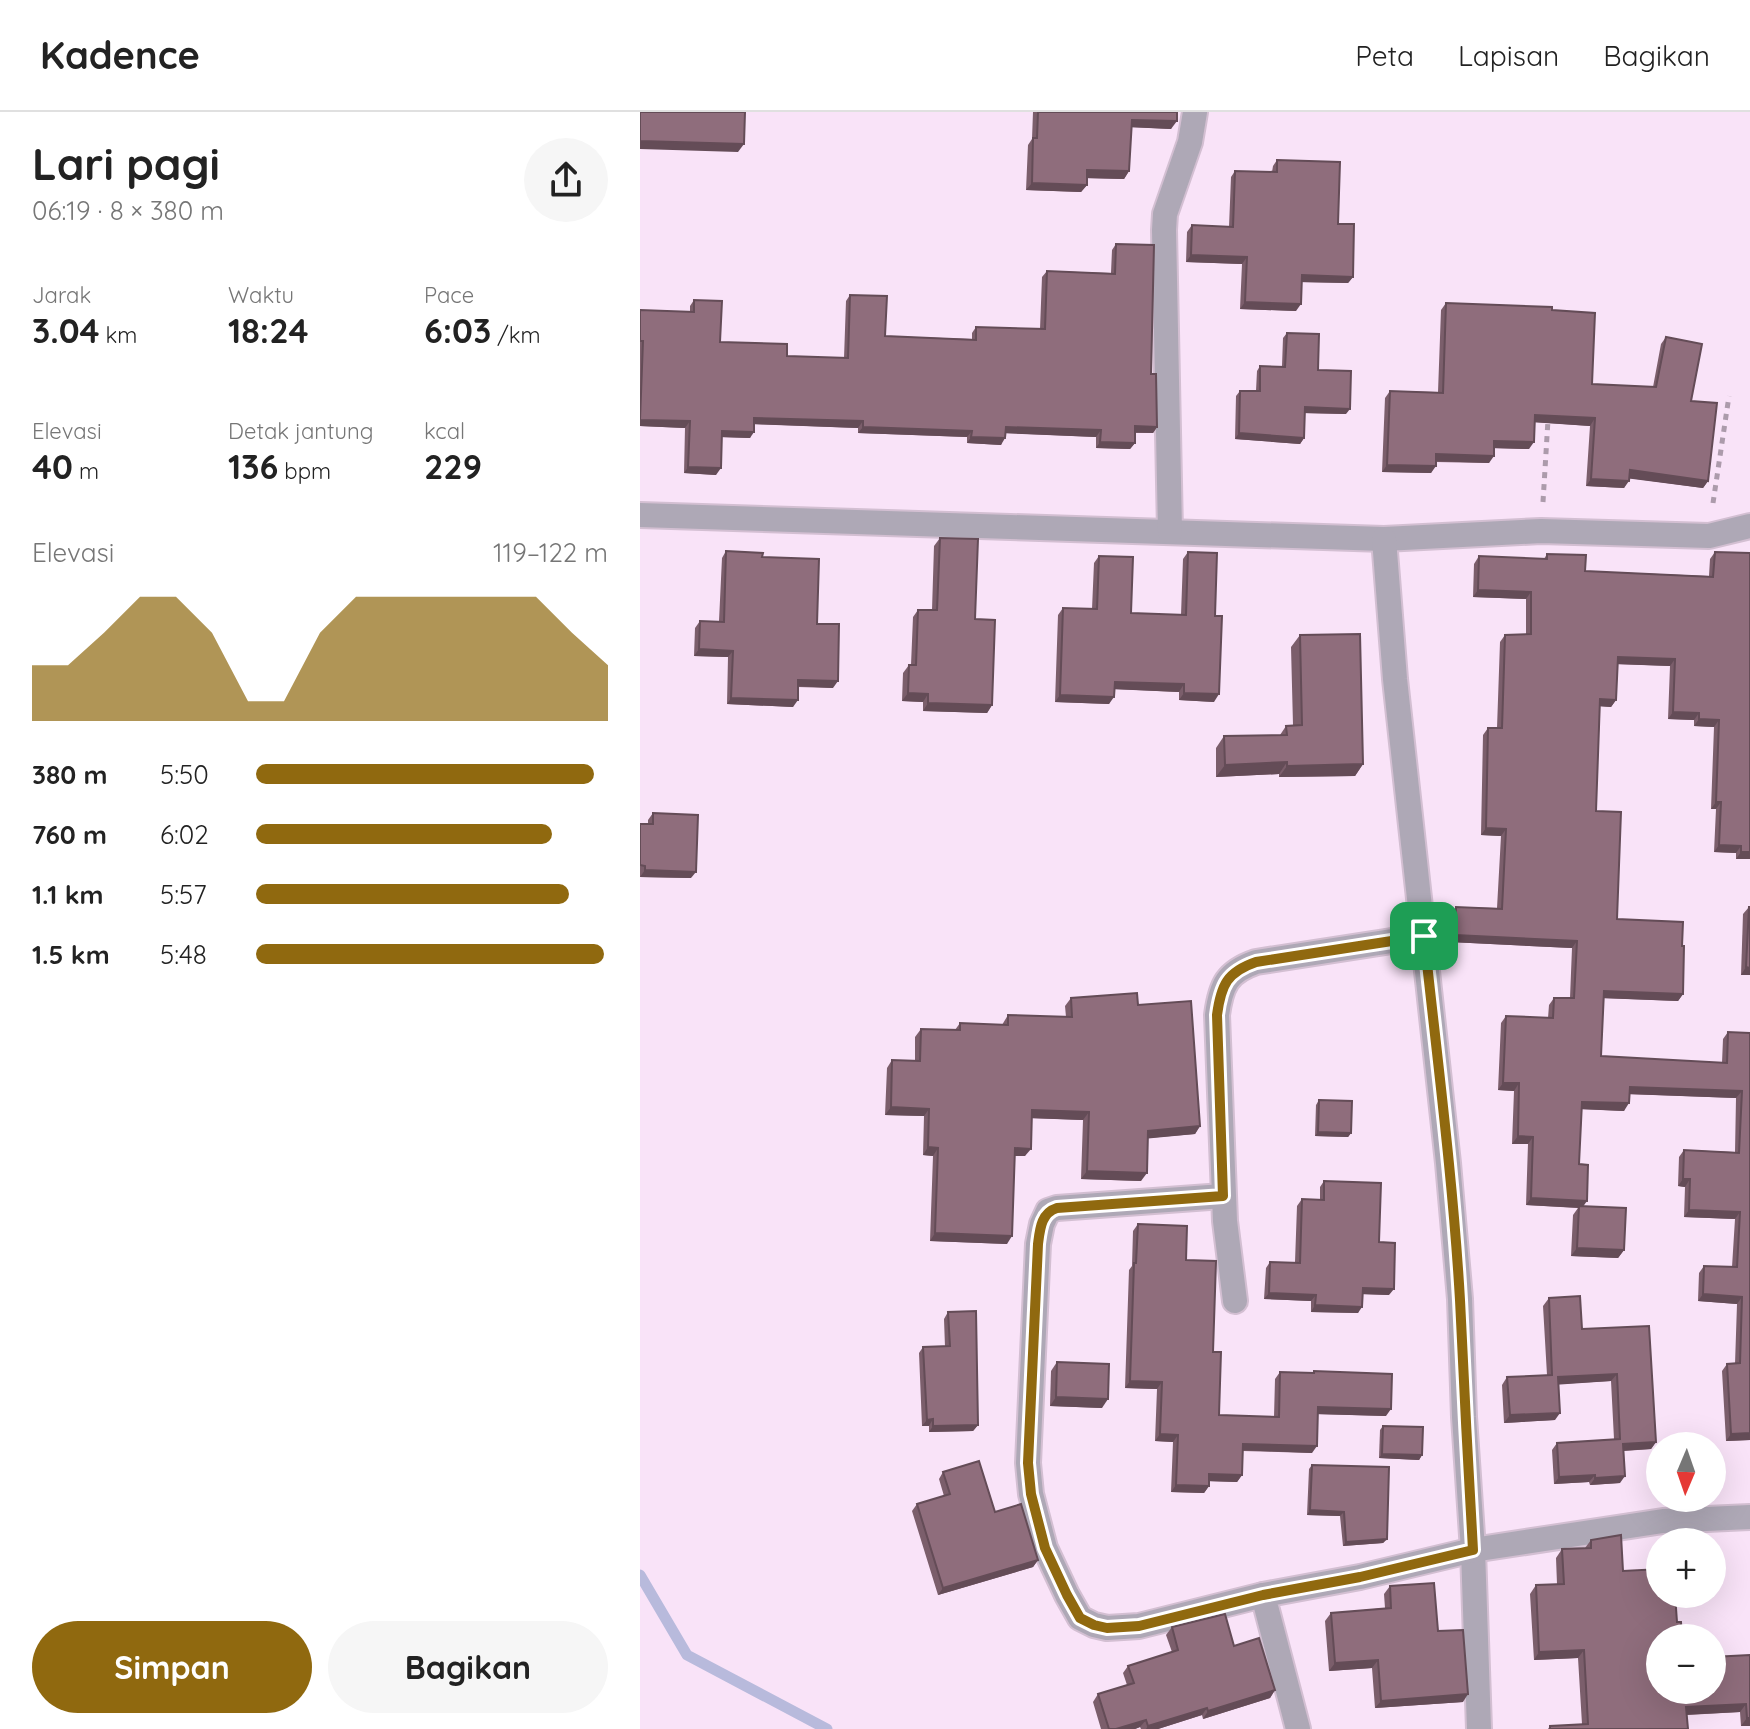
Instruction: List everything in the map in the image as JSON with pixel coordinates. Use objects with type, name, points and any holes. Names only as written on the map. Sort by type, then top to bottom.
[{"type":"street","points":[[1170,532],[1164,230],[1165,214],[1190,142],[1195,112]]},
{"type":"street","points":[[640,515],[1384,539],[1541,531],[1709,536],[1750,526]]},
{"type":"street","points":[[1384,539],[1395,679],[1448,1163],[1458,1284],[1473,1550],[1479,1729]]},
{"type":"street","points":[[1235,1301],[1223,1196],[1217,1015],[1219,996],[1227,980],[1239,968],[1256,962],[1424,936]]},
{"type":"street","points":[[1223,1196],[1057,1208],[1048,1211],[1042,1224],[1038,1244],[1028,1463],[1031,1494],[1045,1548],[1080,1618],[1107,1628],[1139,1626],[1263,1595],[1360,1577],[1473,1550],[1663,1521],[1750,1517]]},
{"type":"street","points":[[1263,1595],[1298,1729]]},
{"type":"path","points":[[1709,536],[1729,396]]},
{"type":"path","points":[[1541,531],[1549,406]]},
{"type":"building","points":[[640,112],[745,112],[744,144],[640,141]]},
{"type":"building","points":[[1038,112],[1177,112],[1177,121],[1132,120],[1129,171],[1087,170],[1087,185],[1032,183],[1033,138],[1037,138]]},
{"type":"building","points":[[1277,160],[1340,162],[1338,224],[1354,224],[1353,277],[1302,275],[1301,304],[1245,302],[1247,257],[1191,255],[1192,225],[1233,227],[1235,171],[1277,172]]},
{"type":"building","points":[[1116,244],[1154,245],[1151,374],[1156,374],[1157,427],[1135,426],[1135,443],[1100,442],[1101,430],[1006,427],[1005,438],[971,437],[972,431],[863,427],[863,421],[754,418],[754,432],[722,431],[721,468],[688,467],[690,421],[640,420],[643,341],[640,341],[640,310],[694,312],[694,300],[722,301],[720,342],[787,344],[787,356],[848,358],[850,295],[887,296],[885,336],[976,340],[976,327],[1045,329],[1047,271],[1115,274]]},
{"type":"building","points":[[1446,303],[1552,307],[1552,310],[1595,313],[1592,384],[1656,387],[1666,337],[1702,344],[1691,401],[1717,403],[1708,481],[1630,470],[1629,481],[1591,479],[1595,418],[1535,415],[1534,442],[1494,441],[1494,456],[1436,454],[1436,466],[1387,465],[1390,391],[1443,393]]},
{"type":"building","points":[[1287,333],[1319,334],[1318,370],[1351,371],[1350,409],[1305,407],[1304,438],[1239,433],[1240,391],[1260,391],[1260,366],[1285,367]]},
{"type":"building","points":[[940,538],[978,539],[975,619],[995,620],[992,705],[928,703],[928,694],[908,693],[909,665],[916,665],[918,610],[937,610]]},
{"type":"building","points":[[726,551],[763,553],[762,557],[819,559],[817,624],[839,624],[838,681],[798,680],[798,700],[731,698],[733,651],[699,649],[700,621],[724,622]]},
{"type":"building","points":[[1188,552],[1217,553],[1215,616],[1222,616],[1219,694],[1184,693],[1184,684],[1115,682],[1114,697],[1060,695],[1063,608],[1097,609],[1099,556],[1133,557],[1131,613],[1186,615]]},
{"type":"building","points":[[1715,552],[1750,553],[1750,852],[1741,852],[1741,846],[1719,845],[1721,802],[1716,802],[1719,720],[1699,719],[1699,713],[1673,712],[1675,659],[1618,657],[1616,700],[1600,699],[1596,811],[1621,812],[1617,919],[1683,922],[1684,946],[1683,994],[1604,991],[1601,1056],[1727,1063],[1728,1032],[1750,1033],[1750,1433],[1731,1434],[1727,1364],[1740,1363],[1742,1297],[1703,1294],[1704,1266],[1737,1267],[1740,1212],[1689,1210],[1690,1179],[1683,1179],[1684,1150],[1739,1153],[1742,1091],[1630,1087],[1629,1103],[1582,1102],[1579,1164],[1588,1165],[1587,1201],[1531,1198],[1533,1137],[1518,1136],[1519,1083],[1503,1083],[1506,1016],[1553,1018],[1554,998],[1574,998],[1577,941],[1455,935],[1456,907],[1502,909],[1506,829],[1486,828],[1488,728],[1502,728],[1505,635],[1531,634],[1531,592],[1478,590],[1479,556],[1547,559],[1547,554],[1586,555],[1585,571],[1713,577]]},
{"type":"building","points":[[1360,634],[1363,764],[1287,766],[1287,762],[1225,765],[1224,736],[1287,735],[1286,726],[1302,725],[1300,635]]},
{"type":"building","points":[[653,813],[698,815],[696,872],[645,870],[645,866],[640,865],[640,824],[653,824]]},
{"type":"building","points":[[1750,907],[1750,968],[1746,967]]},
{"type":"building","points":[[1137,993],[1138,1005],[1191,1001],[1200,1126],[1148,1131],[1147,1173],[1087,1171],[1089,1112],[1032,1110],[1031,1149],[1015,1148],[1012,1236],[935,1233],[938,1148],[928,1147],[929,1109],[891,1107],[892,1060],[920,1061],[921,1029],[960,1030],[960,1023],[1008,1025],[1008,1015],[1072,1017],[1071,998]]},
{"type":"building","points":[[1319,1100],[1352,1101],[1351,1133],[1318,1132]]},
{"type":"building","points":[[1324,1181],[1381,1183],[1379,1242],[1395,1243],[1394,1289],[1363,1288],[1362,1307],[1315,1305],[1316,1295],[1269,1293],[1270,1262],[1300,1263],[1302,1199],[1324,1200]]},
{"type":"building","points":[[1579,1206],[1626,1208],[1624,1250],[1577,1248]]},
{"type":"building","points":[[1138,1224],[1187,1226],[1186,1260],[1216,1261],[1213,1352],[1221,1352],[1219,1415],[1279,1417],[1280,1372],[1392,1374],[1391,1409],[1318,1407],[1317,1446],[1243,1444],[1242,1475],[1209,1474],[1209,1486],[1176,1485],[1178,1435],[1160,1434],[1162,1382],[1130,1381]]},
{"type":"building","points":[[1580,1296],[1582,1329],[1649,1326],[1655,1432],[1646,1432],[1646,1443],[1623,1444],[1625,1476],[1559,1477],[1557,1443],[1620,1439],[1617,1374],[1558,1377],[1560,1413],[1510,1415],[1507,1377],[1552,1375],[1549,1298]]},
{"type":"building","points":[[976,1311],[978,1425],[933,1426],[933,1419],[927,1420],[923,1347],[950,1346],[948,1312]]},
{"type":"building","points":[[1057,1362],[1109,1364],[1108,1399],[1056,1397]]},
{"type":"building","points":[[1383,1426],[1423,1427],[1422,1455],[1382,1454]]},
{"type":"building","points":[[979,1461],[995,1512],[1021,1504],[1038,1560],[943,1588],[917,1504],[950,1494],[943,1472]]},
{"type":"building","points":[[1312,1465],[1389,1467],[1387,1539],[1346,1542],[1344,1512],[1310,1510]]},
{"type":"building","points":[[1621,1535],[1623,1571],[1646,1570],[1646,1608],[1676,1608],[1677,1622],[1681,1622],[1646,1624],[1646,1704],[1726,1704],[1726,1656],[1750,1655],[1750,1718],[1747,1718],[1746,1704],[1686,1707],[1688,1729],[1550,1729],[1550,1726],[1588,1724],[1584,1650],[1539,1652],[1536,1585],[1564,1584],[1562,1549],[1591,1548],[1591,1540]]},
{"type":"building","points":[[1434,1583],[1438,1631],[1463,1630],[1468,1694],[1381,1701],[1378,1660],[1335,1663],[1331,1613],[1391,1608],[1390,1586]]},
{"type":"building","points":[[1225,1614],[1234,1646],[1259,1638],[1275,1690],[1148,1726],[1146,1720],[1109,1729],[1098,1694],[1134,1683],[1128,1666],[1178,1650],[1172,1627]]},
{"type":"waterway","points":[[640,1575],[687,1655],[827,1729]]},
{"type":"route","points":[[1424,936],[1460,1299],[1473,1550],[1360,1577],[1263,1595],[1139,1626],[1107,1628],[1094,1625],[1080,1618],[1067,1595],[1045,1548],[1031,1494],[1028,1463],[1038,1244],[1044,1218],[1048,1211],[1057,1208],[1223,1196],[1217,1015],[1219,996],[1227,980],[1239,968],[1256,962],[1424,936]]}]
